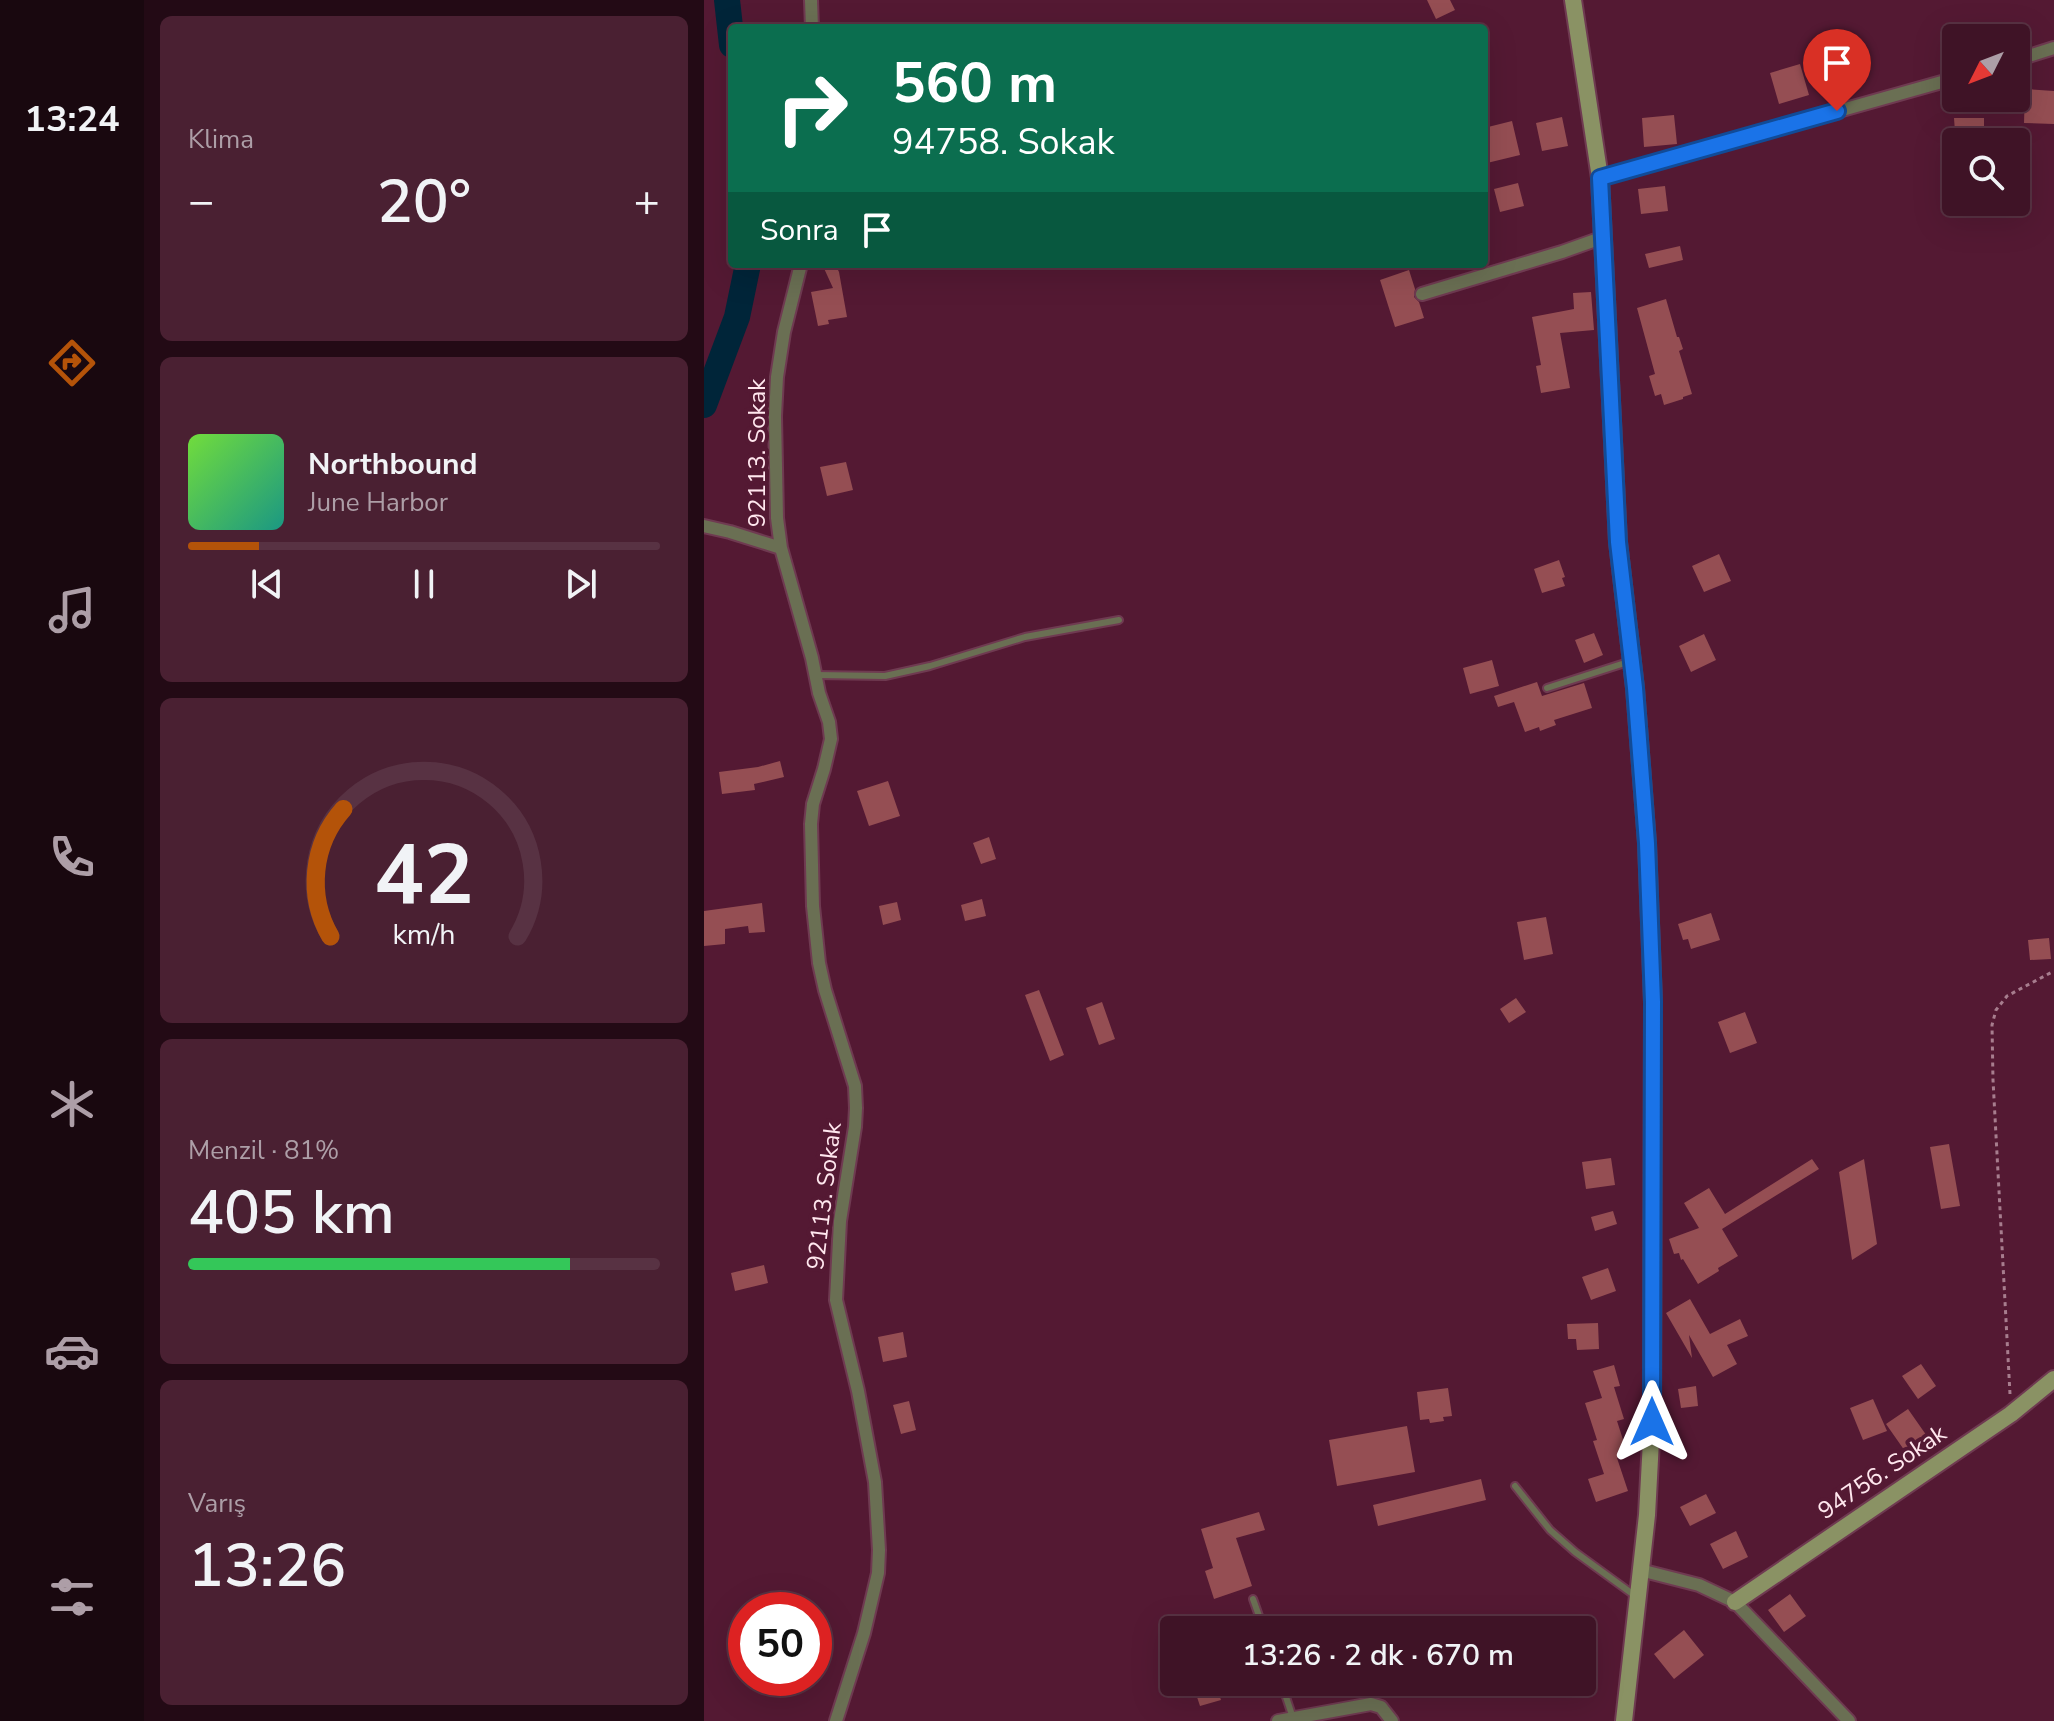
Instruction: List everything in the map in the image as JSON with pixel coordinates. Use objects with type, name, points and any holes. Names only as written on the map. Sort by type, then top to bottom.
[{"type":"main road","points":[[1573,0],[1600,178],[1618,542],[1632,661],[1647,843],[1653,1002],[1652,1422],[1647,1515],[1624,1721]]},
{"type":"main road","name":"94756. Sokak","points":[[1735,1602],[2011,1414],[2054,1379]]},
{"type":"street","points":[[811,0],[812,24]]},
{"type":"street","points":[[2030,56],[2054,48]]},
{"type":"street","points":[[1600,178],[1942,82]]},
{"type":"street","points":[[1422,294],[1604,237]]},
{"type":"street","name":"92113. Sokak","points":[[800,268],[784,332],[777,377],[775,475],[781,548],[831,739],[813,804],[813,906],[819,963],[855,1086],[856,1108],[840,1221],[836,1300],[858,1391],[875,1482],[879,1550],[878,1573],[864,1633],[836,1721]]},
{"type":"street","name":"92113. Sokak","points":[[704,526],[781,548]]},
{"type":"street","points":[[1640,1570],[1699,1585],[1735,1602],[1849,1721]]},
{"type":"street","points":[[1278,1721],[1371,1704],[1381,1707],[1392,1721]]},
{"type":"lane","points":[[815,675],[885,676],[930,666],[1025,637],[1119,620]]},
{"type":"lane","points":[[1547,688],[1632,661]]},
{"type":"lane","points":[[1515,1486],[1550,1530],[1637,1597]]},
{"type":"lane","points":[[1253,1599],[1259,1616]]},
{"type":"lane","points":[[1286,1696],[1293,1718]]},
{"type":"path","points":[[2011,1414],[1992,1025],[1996,1010],[2007,996],[2054,971]]},
{"type":"building","points":[[1427,0],[1450,0],[1455,10],[1436,19]]},
{"type":"building","points":[[1800,64],[1809,95],[1779,104],[1770,73]]},
{"type":"building","points":[[2030,89],[2054,91],[2054,124],[2024,123],[2024,112],[2030,112]]},
{"type":"building","points":[[1674,115],[1677,144],[1644,147],[1642,118]]},
{"type":"building","points":[[1562,117],[1568,146],[1542,151],[1536,123]]},
{"type":"building","points":[[1954,118],[1984,118],[1984,128],[1955,128]]},
{"type":"building","points":[[1512,121],[1520,155],[1488,163],[1488,127]]},
{"type":"building","points":[[1518,183],[1524,206],[1500,212],[1494,189]]},
{"type":"building","points":[[1665,186],[1668,211],[1641,214],[1638,189]]},
{"type":"building","points":[[1680,246],[1683,260],[1649,268],[1645,254]]},
{"type":"building","points":[[824,268],[837,268],[839,272],[847,317],[828,320],[829,324],[818,326],[811,292],[833,288]]},
{"type":"building","points":[[1409,270],[1415,289],[1414,297],[1424,318],[1395,327],[1380,280]]},
{"type":"building","points":[[1591,292],[1594,330],[1560,333],[1570,388],[1541,393],[1536,366],[1541,365],[1532,317],[1574,309],[1573,293]]},
{"type":"building","points":[[1666,299],[1683,349],[1679,351],[1692,394],[1664,405],[1661,394],[1655,396],[1649,376],[1655,374],[1637,308]]},
{"type":"building","points":[[846,462],[853,490],[827,496],[820,467]]},
{"type":"building","points":[[1719,554],[1731,581],[1704,592],[1692,566]]},
{"type":"building","points":[[1559,560],[1565,586],[1542,593],[1534,569]]},
{"type":"building","points":[[1594,633],[1603,655],[1584,663],[1575,640]]},
{"type":"building","points":[[1704,634],[1716,660],[1691,672],[1679,646]]},
{"type":"building","points":[[1492,660],[1499,686],[1470,694],[1463,668]]},
{"type":"building","points":[[1537,682],[1542,696],[1584,683],[1592,708],[1554,720],[1556,725],[1540,731],[1539,727],[1525,732],[1514,702],[1498,707],[1494,696]]},
{"type":"building","points":[[780,761],[784,777],[754,784],[755,790],[722,794],[719,772]]},
{"type":"building","points":[[888,781],[900,816],[869,826],[857,791]]},
{"type":"building","points":[[989,837],[996,859],[981,864],[973,843]]},
{"type":"building","points":[[982,899],[986,916],[965,921],[961,905]]},
{"type":"building","points":[[897,902],[901,920],[883,925],[879,906]]},
{"type":"building","points":[[762,903],[765,932],[749,933],[748,926],[725,929],[725,944],[704,946],[704,911]]},
{"type":"building","points":[[1711,913],[1720,940],[1691,949],[1688,939],[1683,940],[1678,924]]},
{"type":"building","points":[[1546,917],[1553,954],[1524,960],[1517,922]]},
{"type":"building","points":[[2049,938],[2051,959],[2030,960],[2028,940]]},
{"type":"building","points":[[1039,990],[1064,1055],[1050,1061],[1025,995]]},
{"type":"building","points":[[1516,998],[1526,1012],[1509,1023],[1500,1009]]},
{"type":"building","points":[[1102,1002],[1115,1039],[1099,1045],[1086,1008]]},
{"type":"building","points":[[1745,1012],[1757,1043],[1730,1053],[1718,1022]]},
{"type":"building","points":[[1949,1144],[1960,1206],[1941,1209],[1930,1147]]},
{"type":"building","points":[[1611,1158],[1615,1185],[1586,1189],[1582,1162]]},
{"type":"building","points":[[1812,1159],[1819,1169],[1722,1229],[1738,1256],[1698,1284],[1679,1253],[1674,1254],[1669,1239],[1699,1228],[1684,1203],[1709,1188],[1725,1214]]},
{"type":"building","points":[[1864,1159],[1877,1244],[1852,1260],[1839,1172]]},
{"type":"building","points":[[1613,1211],[1617,1224],[1595,1231],[1591,1217]]},
{"type":"building","points":[[764,1265],[768,1283],[735,1291],[731,1273]]},
{"type":"building","points":[[1608,1268],[1616,1291],[1591,1300],[1582,1277]]},
{"type":"building","points":[[1690,1299],[1710,1334],[1740,1319],[1748,1336],[1727,1345],[1737,1364],[1713,1377],[1689,1335],[1692,1358],[1666,1313]]},
{"type":"building","points":[[1598,1323],[1599,1349],[1577,1350],[1576,1339],[1568,1339],[1567,1324]]},
{"type":"building","points":[[903,1332],[907,1357],[883,1362],[878,1337]]},
{"type":"building","points":[[1921,1364],[1936,1386],[1918,1399],[1902,1376]]},
{"type":"building","points":[[1614,1365],[1620,1386],[1614,1387],[1624,1419],[1617,1421],[1628,1455],[1617,1458],[1628,1491],[1596,1502],[1588,1479],[1604,1474],[1585,1403],[1602,1398],[1593,1371]]},
{"type":"building","points":[[1696,1386],[1698,1406],[1681,1408],[1678,1389]]},
{"type":"building","points":[[1448,1388],[1452,1416],[1430,1423],[1429,1419],[1420,1420],[1417,1392]]},
{"type":"building","points":[[1873,1399],[1887,1431],[1863,1440],[1850,1408]]},
{"type":"building","points":[[909,1401],[916,1430],[901,1434],[893,1405]]},
{"type":"building","points":[[1908,1409],[1929,1439],[1907,1454],[1886,1424]]},
{"type":"building","points":[[1407,1426],[1415,1472],[1337,1486],[1329,1440]]},
{"type":"building","points":[[1481,1479],[1486,1500],[1378,1526],[1373,1505]]},
{"type":"building","points":[[1706,1494],[1716,1513],[1690,1526],[1680,1507]]},
{"type":"building","points":[[1259,1512],[1265,1530],[1236,1538],[1252,1586],[1214,1599],[1205,1571],[1213,1568],[1201,1529]]},
{"type":"building","points":[[1736,1531],[1748,1557],[1723,1569],[1710,1544]]},
{"type":"building","points":[[1790,1594],[1806,1616],[1784,1632],[1768,1610]]},
{"type":"building","points":[[1684,1630],[1704,1655],[1674,1679],[1654,1654]]},
{"type":"building","points":[[1197,1696],[1220,1696],[1221,1700],[1200,1706]]},
{"type":"waterway","points":[[727,0],[730,24]]},
{"type":"waterway","points":[[704,405],[737,317],[747,268]]},
{"type":"route","points":[[1652,1422],[1653,1002],[1647,843],[1635,688],[1618,542],[1600,178],[1837,111]]}]
